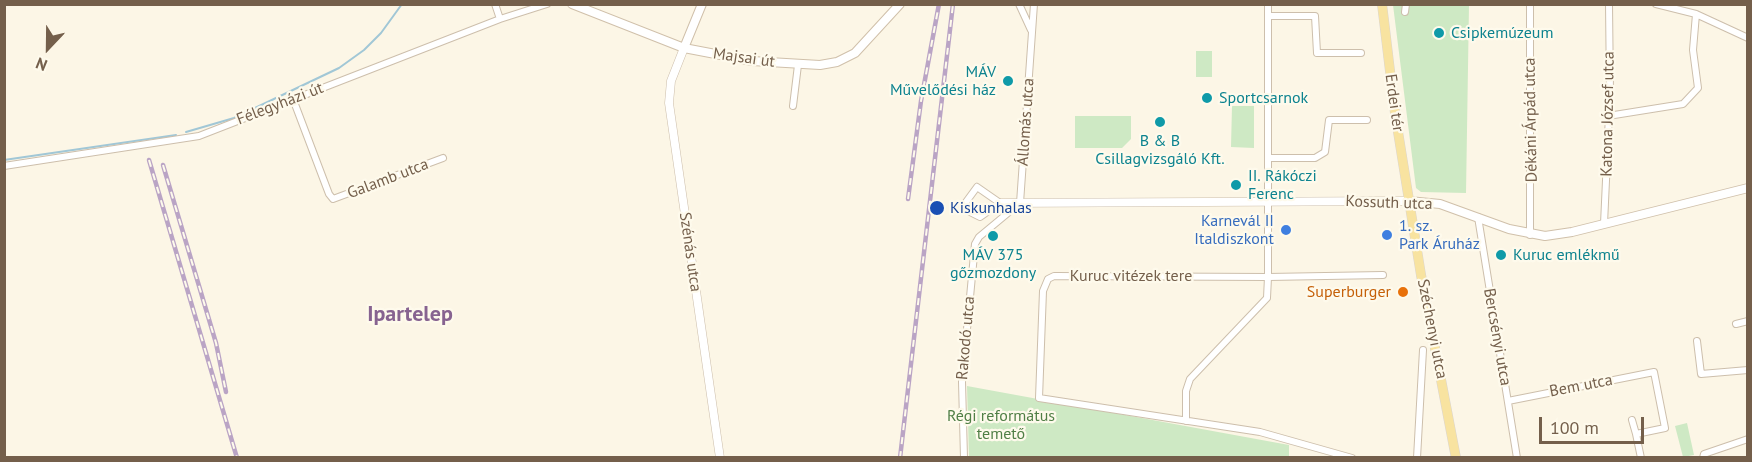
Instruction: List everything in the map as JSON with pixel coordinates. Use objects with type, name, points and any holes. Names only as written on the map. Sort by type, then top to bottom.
[{"type":"main road","name":"Majsai út","points":[[572,4],[684,48],[724,57],[798,65],[826,65],[849,57],[900,4]]},
{"type":"main road","points":[[684,48],[702,4]]},
{"type":"main road","name":"Erdei tér","points":[[1382,4],[1395,113],[1409,201]]},
{"type":"main road","points":[[663,40],[681,37],[696,21]]},
{"type":"main road","name":"Kossuth utca","points":[[1409,201],[1440,204],[1530,235],[1555,235],[1748,188]]},
{"type":"main road","name":"Széchenyi utca","points":[[1409,201],[1456,458]]},
{"type":"street","points":[[495,4],[500,19]]},
{"type":"street","name":"Félegyházi út","points":[[4,166],[191,138],[500,19],[547,4]]},
{"type":"street","name":"Állomás utca","points":[[1019,4],[1029,24],[1032,42]]},
{"type":"street","name":"Állomás utca","points":[[1020,202],[1034,4]]},
{"type":"street","points":[[1186,420],[1186,391],[1190,379],[1267,298],[1268,4]]},
{"type":"street","name":"Dékáni Árpád utca","points":[[1530,4],[1530,235]]},
{"type":"street","name":"Katona József utca","points":[[1604,224],[1609,4]]},
{"type":"street","points":[[1656,4],[1696,14],[1748,38]]},
{"type":"street","points":[[1608,116],[1683,104],[1698,88],[1693,50],[1696,14]]},
{"type":"street","points":[[1268,16],[1315,16],[1317,52],[1361,53]]},
{"type":"street","name":"Szénás utca","points":[[684,48],[671,81],[669,104],[720,458]]},
{"type":"street","points":[[794,106],[798,65]]},
{"type":"street","name":"Galamb utca","points":[[292,99],[328,194],[333,199],[443,158]]},
{"type":"street","name":"Erdei tér","points":[[1268,158],[1315,158],[1325,152],[1329,120],[1367,120]]},
{"type":"street","points":[[977,187],[1000,203],[976,217],[970,212],[966,202],[977,187]]},
{"type":"street","name":"Kossuth utca","points":[[1000,203],[1409,201]]},
{"type":"street","name":"Rakodó utca","points":[[964,458],[962,382],[975,244],[979,237],[1020,202]]},
{"type":"street","name":"Bercsényi utca","points":[[1478,217],[1517,458]]},
{"type":"street","name":"Kuruc vitézek tere","points":[[1352,458],[1260,432],[1039,398],[1043,291],[1046,282],[1054,276],[1383,275]]},
{"type":"street","points":[[1736,324],[1748,321]]},
{"type":"street","points":[[1696,341],[1701,374],[1748,370]]},
{"type":"street","points":[[1417,458],[1423,350]]},
{"type":"street","name":"Bem utca","points":[[1508,401],[1654,372],[1665,428],[1636,434]]},
{"type":"street","points":[[1632,420],[1641,458]]},
{"type":"street","points":[[1704,456],[1748,439]]},
{"type":"green space","points":[[1393,5],[1469,5],[1466,193],[1421,192],[1416,188]]},
{"type":"green space","points":[[1196,51],[1212,51],[1212,77],[1196,77]]},
{"type":"green space","points":[[1232,106],[1254,106],[1254,148],[1231,147]]},
{"type":"green space","points":[[1075,116],[1131,116],[1131,139],[1122,148],[1075,148]]},
{"type":"green space","name":"Régi református temető","points":[[967,386],[1289,445],[1289,457],[969,457]]},
{"type":"green space","points":[[1687,423],[1694,455],[1683,457],[1675,426]]},
{"type":"waterway","points":[[186,132],[234,118],[339,68],[364,50],[381,33],[402,4]]},
{"type":"waterway","points":[[4,160],[176,135]]},
{"type":"railway","points":[[908,199],[921,101],[939,4]]},
{"type":"railway","points":[[900,458],[953,4]]},
{"type":"railway","points":[[149,160],[237,458]]},
{"type":"railway","points":[[163,165],[216,343],[226,392]]},
{"type":"place","name":"Csipkemúzeum","points":[[1439,33]]},
{"type":"place","name":"MÁV Művelődési ház","points":[[1008,81]]},
{"type":"place","name":"Sportcsarnok","points":[[1207,98]]},
{"type":"place","name":"B & B Csillagvizsgáló Kft.","points":[[1160,122]]},
{"type":"place","name":"II. Rákóczi Ferenc","points":[[1236,185]]},
{"type":"place","name":"Kiskunhalas","points":[[937,208]]},
{"type":"place","name":"Karnevál II Italdiszkont","points":[[1286,230]]},
{"type":"place","name":"1. sz. Park Áruház","points":[[1387,235]]},
{"type":"place","name":"MÁV 375 gőzmozdony","points":[[993,236]]},
{"type":"place","name":"Kuruc emlékmű","points":[[1501,255]]},
{"type":"place","name":"Superburger","points":[[1403,292]]},
{"type":"district","name":"Ipartelep","points":[[410,315]]}]
